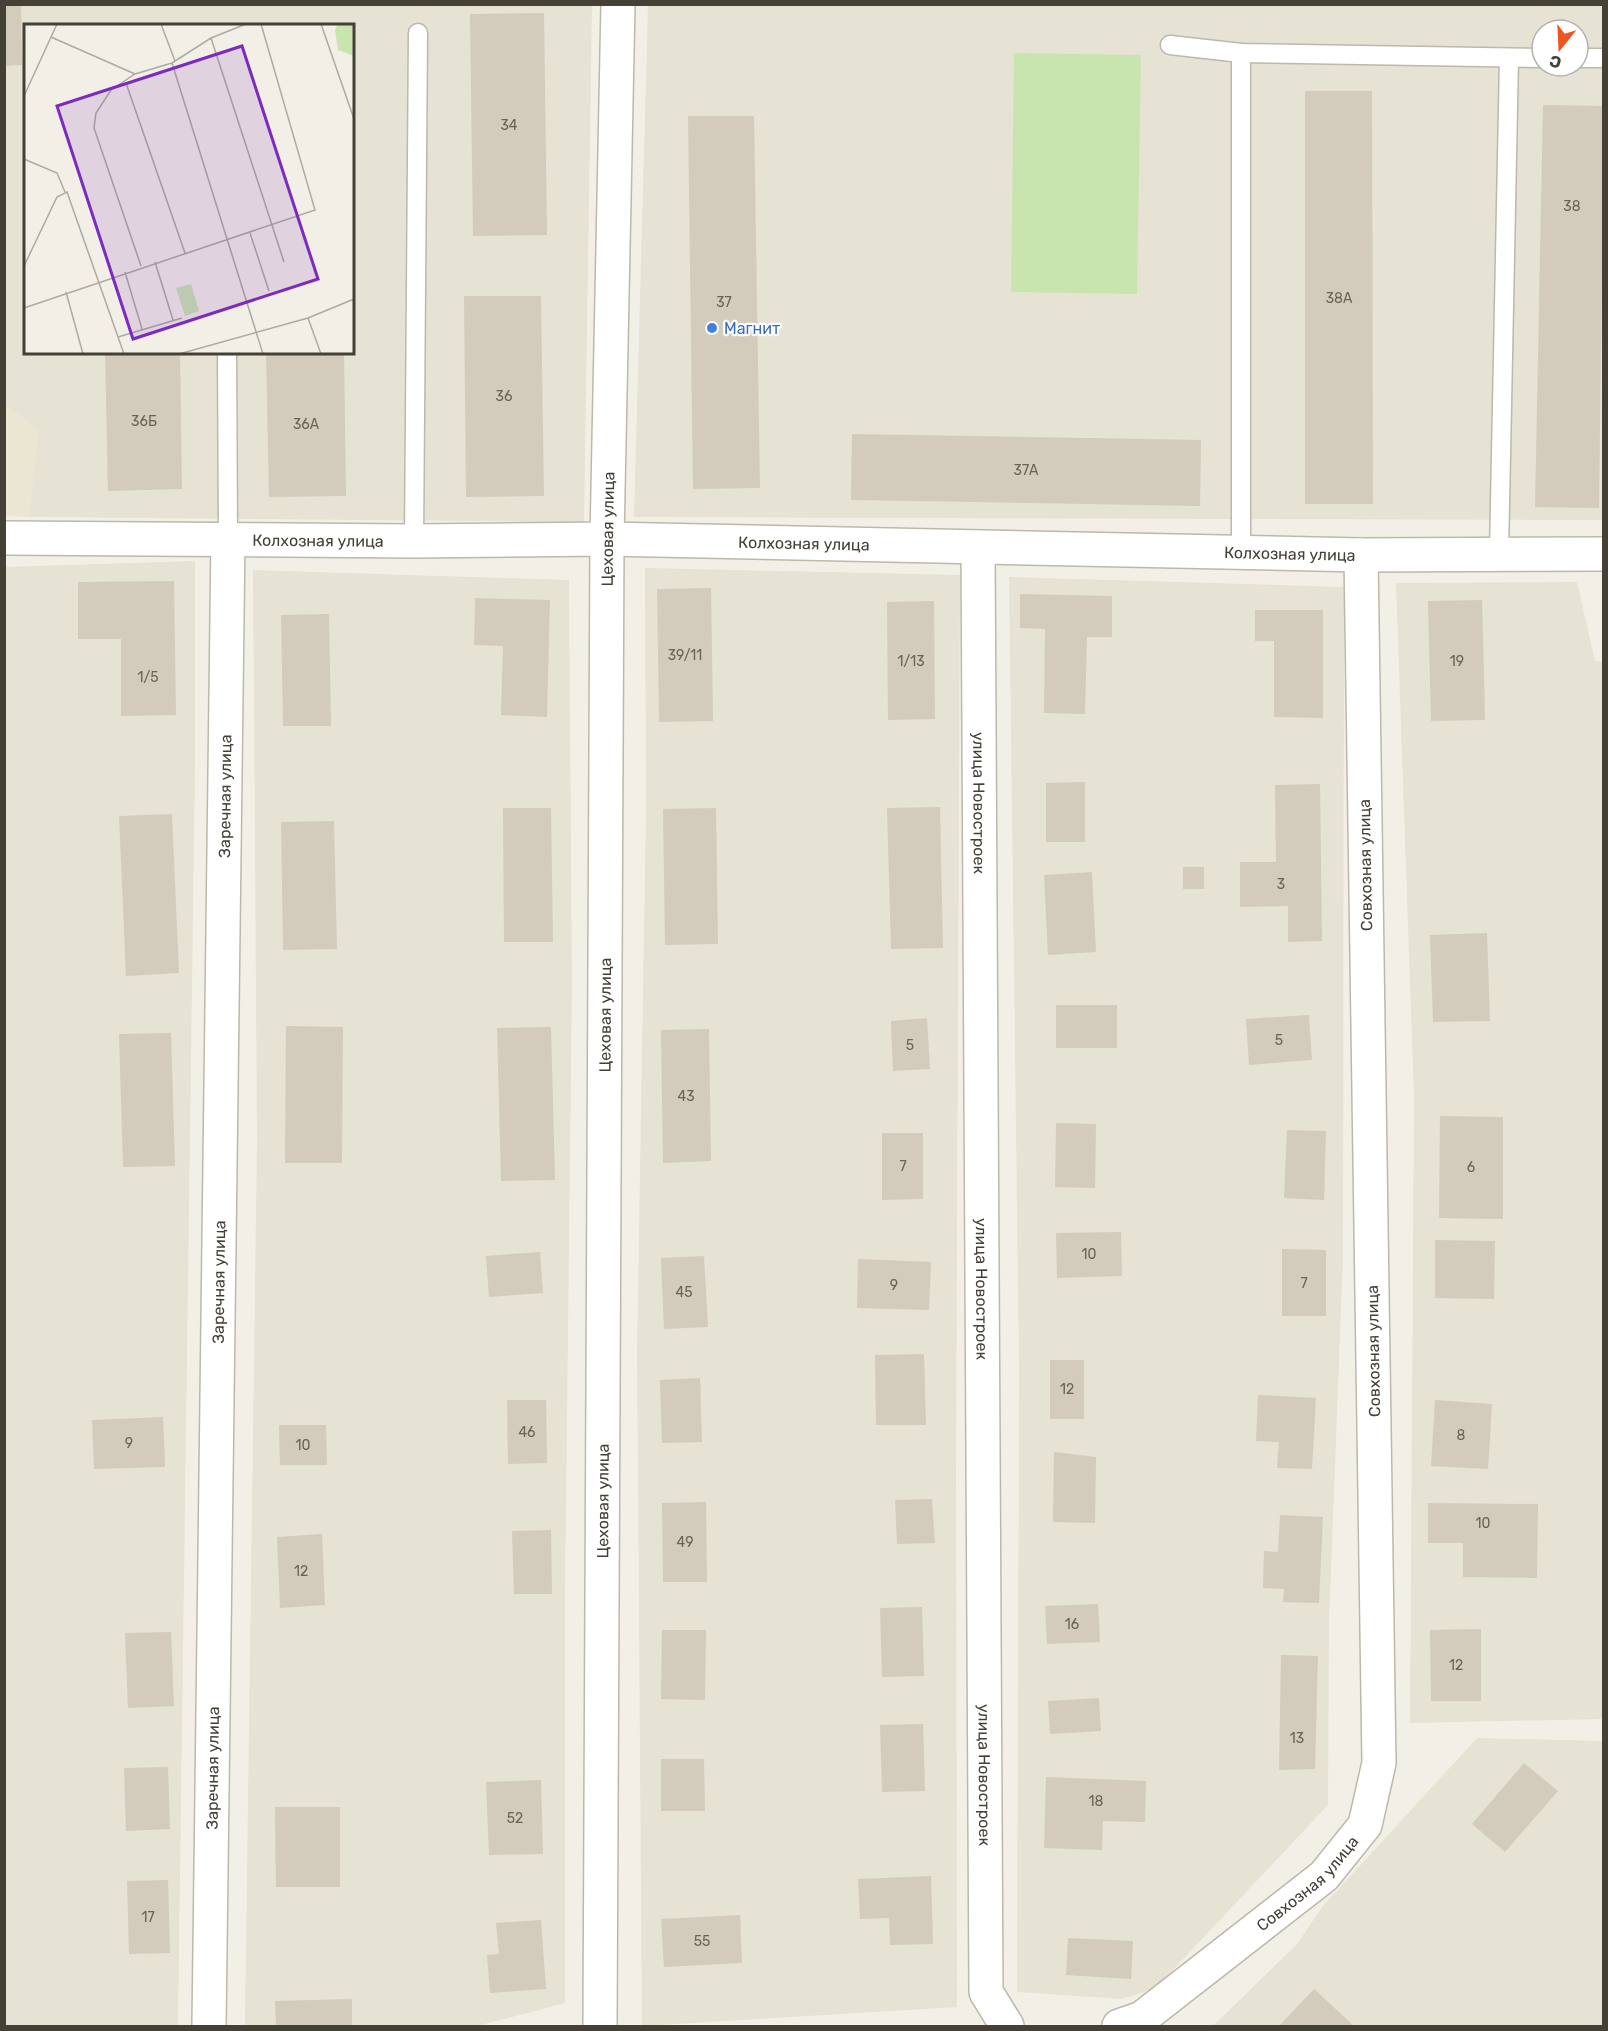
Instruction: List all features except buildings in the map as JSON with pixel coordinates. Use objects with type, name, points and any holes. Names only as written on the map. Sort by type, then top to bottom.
[{"type":"street","name":"Цеховая улица","points":[[600,2026],[607,539],[618,4]]},
{"type":"street","name":"Колхозная улица","points":[[4,538],[414,541],[607,539],[1361,555],[1604,554]]},
{"type":"street","name":"Заречная улица","points":[[209,2026],[228,538]]},
{"type":"street","name":"улица Новостроек","points":[[978,547],[986,1992],[1006,2026]]},
{"type":"street","name":"Совхозная улица","points":[[1119,2026],[1142,2018],[1324,1876],[1365,1825],[1379,1763],[1361,555]]},
{"type":"lane","points":[[414,541],[418,33]]},
{"type":"lane","points":[[1170,45],[1241,53],[1530,58]]},
{"type":"lane","points":[[1240,553],[1241,53]]},
{"type":"lane","points":[[1499,554],[1509,58]]},
{"type":"lane","points":[[227,354],[228,538]]},
{"type":"shaded area","points":[[4,5],[592,5],[584,522],[29,517],[38,430],[4,404]]},
{"type":"shaded area","points":[[648,5],[1603,5],[1603,520],[634,517]]},
{"type":"shaded area","points":[[4,404],[38,430],[29,517],[5,516]]},
{"type":"shaded area","points":[[195,561],[195,765],[178,2026],[5,2026],[4,567]]},
{"type":"shaded area","points":[[645,568],[960,575],[956,1467],[957,2007],[642,2026],[637,1351],[646,812]]},
{"type":"shaded area","points":[[253,570],[569,580],[572,985],[565,1594],[565,2003],[477,2026],[245,2026],[257,1139]]},
{"type":"shaded area","points":[[1009,577],[1344,587],[1343,1256],[1329,1624],[1328,1805],[1156,1988],[1122,1999],[1017,1992],[1019,1369]]},
{"type":"shaded area","points":[[1577,582],[1595,661],[1603,662],[1603,1719],[1410,1723],[1414,1097],[1396,583]]},
{"type":"shaded area","points":[[1477,1738],[1603,1741],[1603,2026],[1213,2026],[1297,1944],[1323,1906]]},
{"type":"green space","points":[[1014,53],[1141,55],[1137,294],[1011,292]]},
{"type":"place","name":"Магнит","points":[[712,328]]}]
